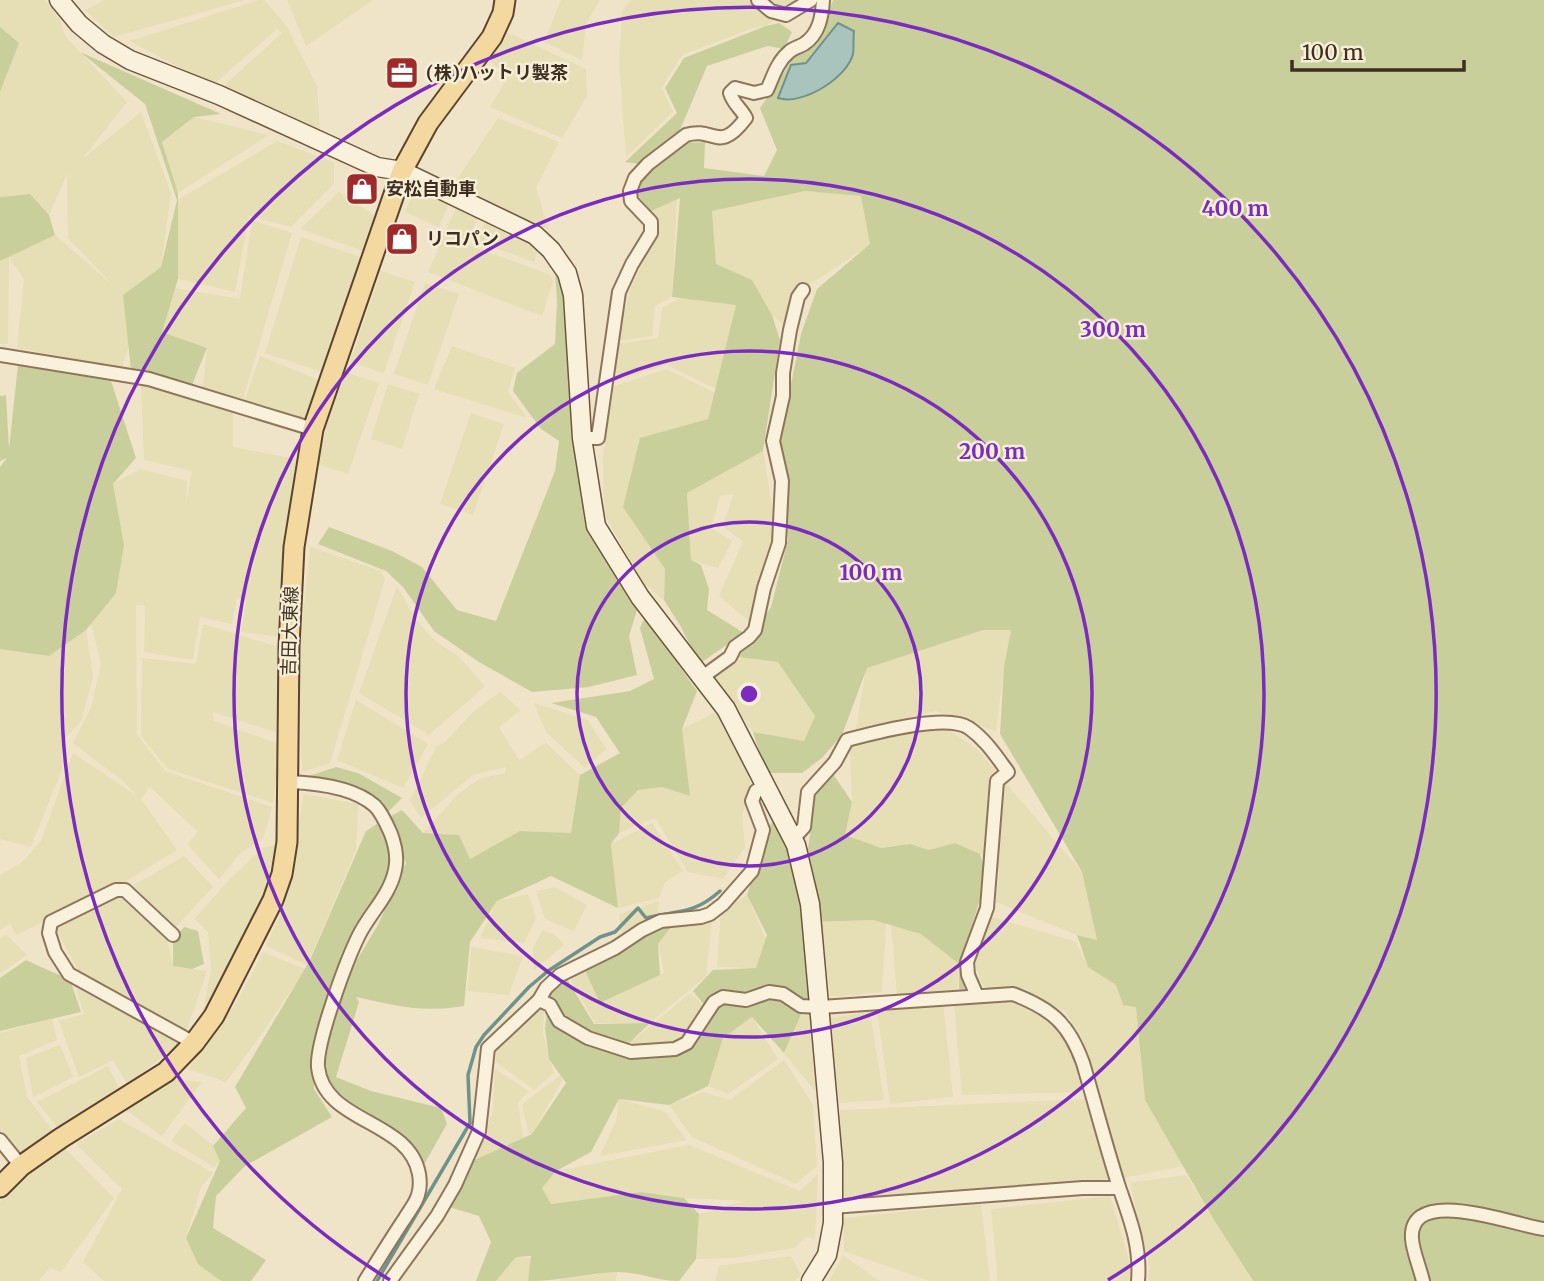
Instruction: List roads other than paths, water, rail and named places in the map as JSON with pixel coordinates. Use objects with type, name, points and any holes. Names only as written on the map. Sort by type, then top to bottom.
[{"type":"main road","name":"吉田大東線","points":[[0,1187],[21,1167],[61,1138],[166,1072],[194,1043],[214,1016],[272,900],[282,874],[287,842],[289,658],[294,547],[313,429],[402,171],[428,123],[492,37],[503,13],[505,0]]},
{"type":"street","points":[[59,0],[79,24],[103,44],[130,60],[219,95],[377,167],[402,171],[535,235],[551,250],[567,273],[573,295],[582,438],[596,526],[625,576],[726,709],[793,839],[810,904],[821,1007],[832,1162],[832,1223],[827,1255],[811,1281]]},
{"type":"street","points":[[758,0],[771,11],[786,15],[811,0]]},
{"type":"street","points":[[582,438],[598,438],[619,292],[651,233],[650,222],[631,201],[630,191],[635,178],[648,164],[686,135],[694,132],[719,139],[738,128],[746,118],[741,109],[732,102],[730,93],[736,88],[754,93],[767,90],[783,58],[814,35],[822,16],[823,0]]},
{"type":"street","points":[[701,678],[730,657],[735,647],[755,629],[764,588],[779,543],[782,481],[773,441],[783,396],[783,373],[790,330],[798,297],[803,290]]},
{"type":"street","points":[[0,355],[149,379],[313,429]]},
{"type":"street","points":[[793,839],[804,827],[808,792],[835,762],[848,740],[886,730],[949,721],[967,726],[988,744],[1008,772],[997,781],[987,908],[967,962],[968,975],[977,996]]},
{"type":"street","points":[[289,782],[334,788],[354,794],[374,806],[385,821],[395,845],[396,867],[392,880],[385,896],[359,934],[335,996],[319,1051],[321,1081],[332,1097],[403,1143],[413,1154],[418,1167],[418,1195],[365,1281]]},
{"type":"street","points":[[390,1281],[443,1205],[479,1131],[488,1048],[539,1000],[546,988],[560,975],[615,948],[661,921],[701,917],[723,904],[752,871],[763,830],[752,801],[756,791],[766,785]]},
{"type":"street","points":[[173,934],[125,890],[116,890],[62,915],[51,922],[49,933],[55,952],[69,974],[194,1043]]},
{"type":"street","points":[[539,1000],[550,1005],[559,1021],[588,1038],[631,1052],[675,1049],[687,1042],[714,1002],[723,997],[746,1000],[769,992],[783,993],[802,1006],[821,1007],[1013,995],[1037,1004],[1065,1026],[1076,1043],[1119,1188],[1133,1223],[1137,1242],[1138,1281]]},
{"type":"street","points":[[0,1140],[21,1167]]},
{"type":"street","points":[[832,1207],[1083,1188],[1119,1188]]},
{"type":"street","points":[[1423,1281],[1412,1238],[1415,1223],[1425,1213],[1436,1209],[1497,1217],[1526,1227],[1544,1229]]},
{"type":"water","points":[[838,23],[854,31],[853,54],[842,72],[833,81],[811,94],[799,98],[778,98],[791,65],[806,63]]},
{"type":"waterway","points":[[377,1281],[470,1123],[468,1075],[476,1047],[484,1035],[529,987],[548,971],[600,937],[615,932],[638,908],[646,918],[677,912],[702,904],[720,891]]},
{"type":"place","name":"(株)ハットリ製茶","points":[[402,73]]},
{"type":"place","name":"安松自動車","points":[[362,189]]},
{"type":"place","name":"リコパン","points":[[402,239]]}]
